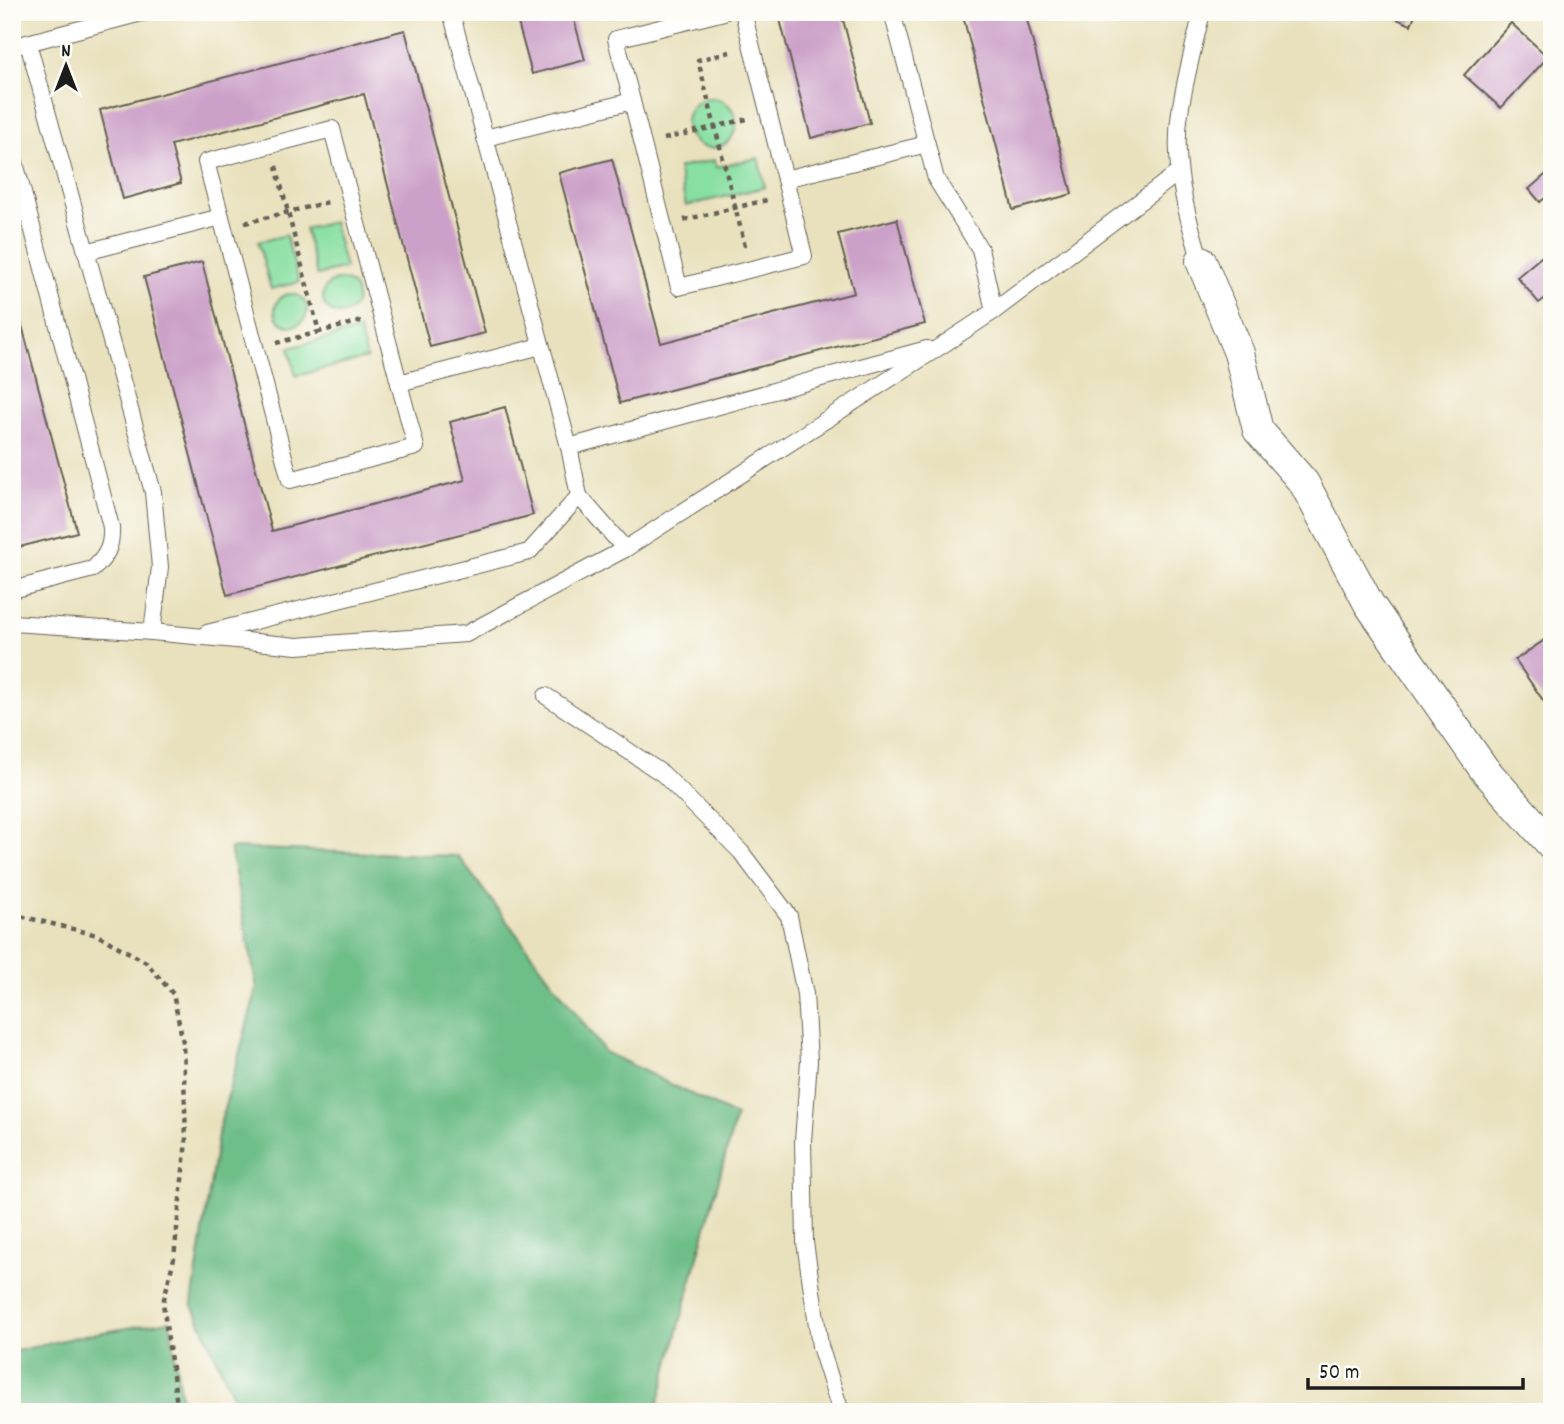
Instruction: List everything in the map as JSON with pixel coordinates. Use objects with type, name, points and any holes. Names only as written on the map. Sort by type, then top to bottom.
[{"type":"street","points":[[1201,261],[1239,353],[1258,430],[1304,483],[1369,604],[1485,769],[1552,845]]},
{"type":"lane","points":[[145,12],[20,45],[86,252],[153,492],[160,567],[152,632]]},
{"type":"lane","points":[[451,12],[569,447],[579,496],[625,549]]},
{"type":"lane","points":[[724,12],[616,39],[678,288],[804,256],[743,12]]},
{"type":"lane","points":[[892,12],[936,179],[980,250],[994,312]]},
{"type":"lane","points":[[1201,261],[1186,214],[1180,172],[1180,115],[1202,12]]},
{"type":"lane","points":[[485,138],[632,102]]},
{"type":"lane","points":[[332,129],[350,196],[416,447],[290,480],[206,162],[332,129]]},
{"type":"lane","points":[[787,187],[927,144]]},
{"type":"lane","points":[[12,150],[112,539],[103,560],[93,569],[12,590]]},
{"type":"lane","points":[[12,623],[152,632],[297,646],[466,634],[625,549],[994,312],[1180,172]]},
{"type":"lane","points":[[86,252],[223,223]]},
{"type":"lane","points":[[569,447],[944,344]]},
{"type":"lane","points":[[399,383],[541,346]]},
{"type":"lane","points":[[197,636],[529,552],[579,496]]},
{"type":"lane","points":[[545,696],[663,774],[741,852],[789,916],[805,994],[809,1061],[803,1142],[805,1242],[820,1346],[841,1412]]},
{"type":"path","points":[[750,270],[698,60],[752,47]]},
{"type":"path","points":[[643,144],[768,113]]},
{"type":"path","points":[[270,145],[319,332]]},
{"type":"path","points":[[663,225],[735,208],[787,187]]},
{"type":"path","points":[[223,223],[288,212],[350,196]]},
{"type":"path","points":[[256,348],[382,316]]},
{"type":"path","points":[[12,914],[97,935],[146,962],[173,994],[183,1042],[186,1141],[174,1258],[163,1303],[178,1412]]},
{"type":"green space","points":[[711,98],[729,105],[736,123],[729,141],[711,148],[693,141],[686,123],[693,105]]},
{"type":"green space","points":[[758,158],[765,187],[686,206],[678,168],[714,160],[716,167]]},
{"type":"green space","points":[[333,222],[345,268],[317,275],[305,229]]},
{"type":"green space","points":[[286,235],[299,282],[271,289],[258,242]]},
{"type":"green space","points":[[340,280],[352,285],[357,297],[352,309],[340,314],[328,309],[323,297],[328,285]]},
{"type":"green space","points":[[291,294],[303,298],[307,310],[303,322],[291,326],[279,322],[275,310],[279,298]]},
{"type":"green space","points":[[359,330],[367,358],[296,376],[289,348]]},
{"type":"green space","points":[[230,848],[458,856],[605,1052],[736,1116],[656,1412],[240,1412],[192,1303],[219,1128],[257,988]]},
{"type":"green space","points":[[170,1321],[183,1412],[12,1412],[12,1352],[85,1335]]},
{"type":"building","points":[[515,12],[572,12],[585,60],[532,74]]},
{"type":"building","points":[[778,12],[841,12],[870,123],[811,138]]},
{"type":"building","points":[[962,12],[1025,12],[1072,194],[1013,210]]},
{"type":"building","points":[[1380,12],[1416,12],[1411,25]]},
{"type":"building","points":[[1511,23],[1548,57],[1501,108],[1464,75]]},
{"type":"building","points":[[405,30],[485,333],[430,347],[364,94],[171,145],[181,183],[123,199],[100,110]]},
{"type":"building","points":[[612,159],[661,343],[854,293],[838,234],[897,219],[925,324],[620,403],[559,173]]},
{"type":"building","points":[[1552,169],[1552,192],[1540,202],[1529,189]]},
{"type":"building","points":[[1541,257],[1552,270],[1552,293],[1539,303],[1517,277]]},
{"type":"building","points":[[202,262],[272,531],[465,480],[450,422],[505,407],[533,515],[227,595],[144,277]]},
{"type":"building","points":[[12,288],[77,532],[12,549]]},
{"type":"building","points":[[1552,635],[1552,713],[1515,660]]}]
